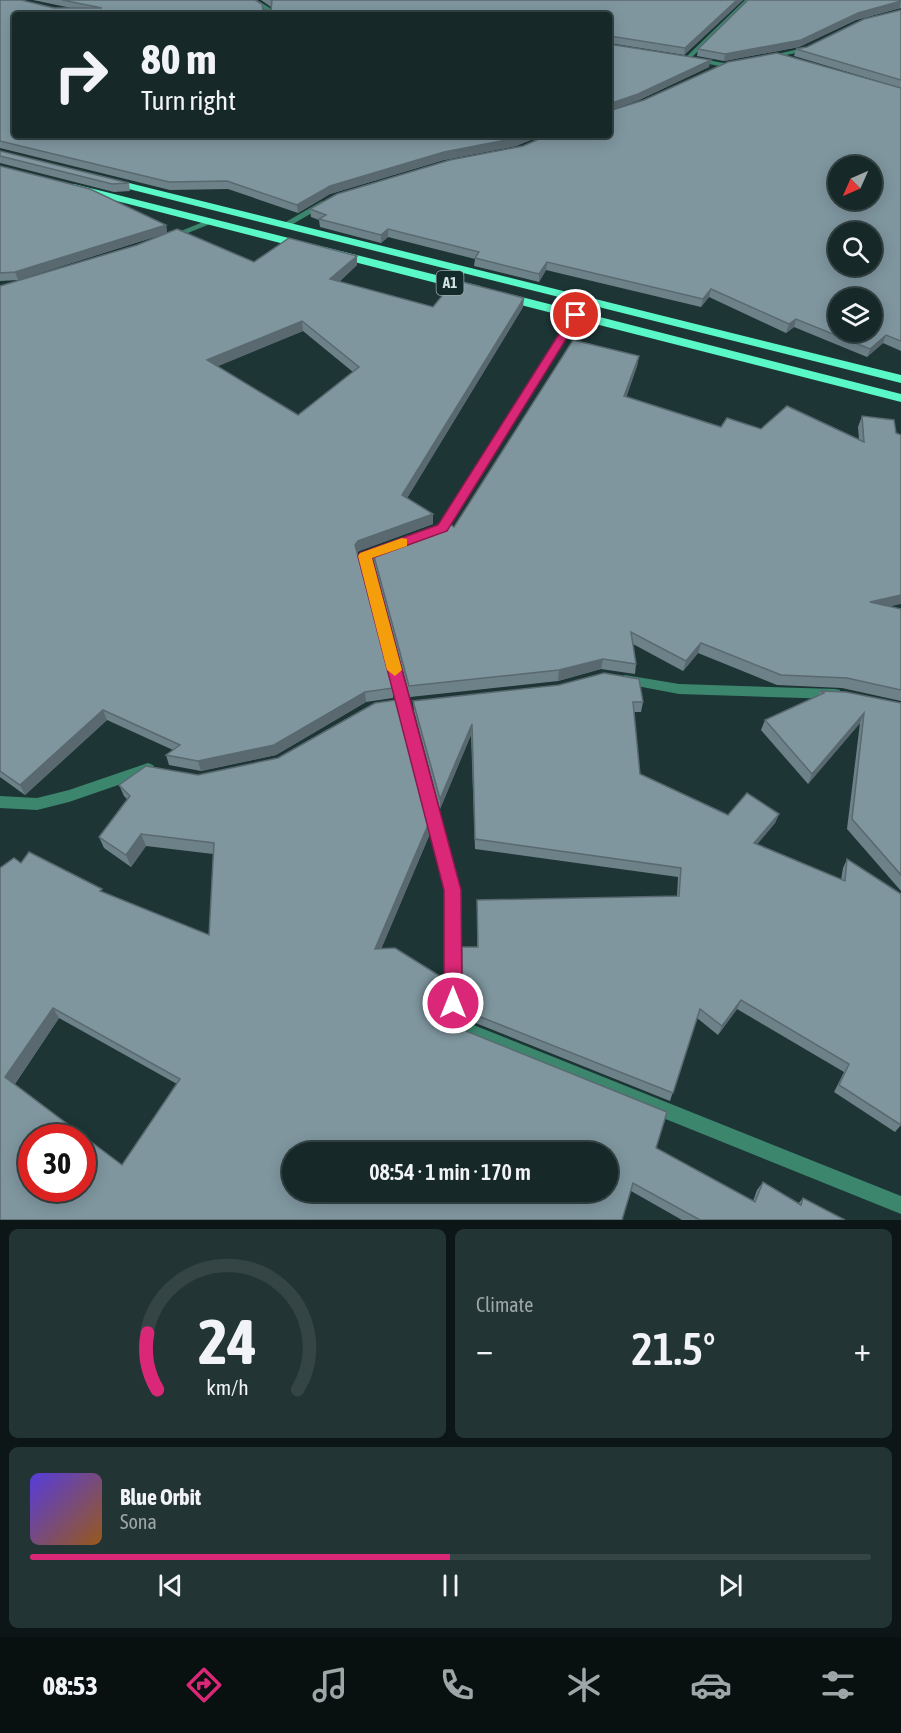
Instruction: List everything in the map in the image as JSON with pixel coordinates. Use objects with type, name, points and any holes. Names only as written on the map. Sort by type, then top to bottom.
[{"type":"highway","name":"A1","points":[[90,176],[901,379]]},
{"type":"highway","name":"A1","points":[[56,182],[901,398]]},
{"type":"street","points":[[253,0],[268,9],[268,12]]},
{"type":"street","points":[[688,58],[748,0]]},
{"type":"street","points":[[756,59],[802,51],[820,43]]},
{"type":"street","points":[[677,56],[724,65]]},
{"type":"street","points":[[777,56],[793,61]]},
{"type":"street","points":[[714,70],[735,63]]},
{"type":"street","points":[[283,226],[334,198]]},
{"type":"street","points":[[157,242],[211,222]]},
{"type":"street","points":[[420,536],[442,528],[576,315]]},
{"type":"street","points":[[398,544],[364,556],[452,890],[453,1025],[901,1205]]},
{"type":"street","points":[[613,678],[679,689],[854,697]]},
{"type":"street","points":[[390,705],[418,701]]},
{"type":"street","points":[[0,802],[37,804],[69,796],[149,769],[160,771]]},
{"type":"building","points":[[0,0],[21,0],[54,8],[102,8],[62,0],[255,0],[262,4],[263,10],[271,10],[272,1],[270,0],[737,0],[685,48],[612,36],[612,12],[12,12],[12,138],[517,138],[444,152],[330,186],[297,205],[227,181],[169,182],[0,141]]},
{"type":"building","points":[[748,0],[901,1],[858,13],[801,40],[725,54],[698,49]]},
{"type":"building","points":[[901,10],[901,80],[796,49],[807,47],[864,19]]},
{"type":"building","points":[[612,44],[711,60],[638,94],[612,103]]},
{"type":"building","points":[[777,53],[901,88],[901,341],[886,335],[882,338],[882,288],[828,288],[828,332],[796,319],[789,324],[711,289],[703,299],[547,262],[539,274],[475,258],[479,252],[388,229],[381,235],[319,219],[326,215],[310,209],[337,194],[450,160],[523,146],[541,138],[612,138],[612,110],[644,100],[728,62]]},
{"type":"building","points":[[0,151],[129,183],[112,184],[0,156]]},
{"type":"building","points":[[0,166],[90,189],[166,225],[15,272],[0,273]]},
{"type":"building","points":[[177,229],[254,262],[289,238],[357,256],[330,279],[433,307],[455,280],[524,298],[402,495],[433,514],[358,541],[355,545],[393,688],[365,692],[274,745],[198,761],[166,755],[180,745],[103,710],[20,785],[0,771],[0,286],[137,245]],"holes":[[[302,321],[359,367],[298,415],[207,360]]]},
{"type":"building","points":[[573,340],[639,356],[624,396],[721,427],[727,418],[761,429],[787,406],[864,442],[862,416],[894,420],[896,433],[901,435],[901,595],[870,602],[901,609],[901,690],[847,678],[781,675],[701,643],[686,661],[631,632],[636,664],[603,659],[559,670],[409,686],[372,549],[447,522],[454,527]]},
{"type":"building","points":[[853,342],[878,342],[870,349]]},
{"type":"building","points":[[604,673],[639,679],[643,702],[633,702],[640,774],[728,815],[747,793],[779,814],[754,843],[845,881],[847,859],[901,894],[901,1125],[839,1085],[849,1064],[741,1000],[722,1026],[700,1009],[673,1093],[463,1010],[462,947],[478,947],[477,900],[679,896],[681,868],[475,839],[472,724],[440,799],[413,701],[559,685]]},
{"type":"building","points":[[820,691],[846,692],[901,703],[901,875],[852,819],[864,713],[812,774],[765,720],[824,693]]},
{"type":"building","points":[[396,700],[428,825],[375,949],[395,948],[443,978],[443,1015],[446,1023],[667,1112],[656,1148],[755,1202],[763,1182],[801,1205],[803,1198],[845,1220],[700,1220],[633,1183],[622,1220],[0,1220],[0,868],[14,858],[21,863],[29,852],[102,889],[100,891],[209,935],[214,843],[141,834],[126,855],[99,837],[130,796],[119,785],[146,766],[198,775],[278,758],[375,703]],"holes":[[[53,1008],[180,1079],[122,1165],[96,1145],[96,1202],[18,1202],[18,1124],[67,1124],[5,1077]]]},
{"type":"slow traffic","points":[[395,670],[364,556],[402,542]]},
{"type":"route","points":[[453,1003],[452,890],[364,556],[442,528],[576,315]]}]
